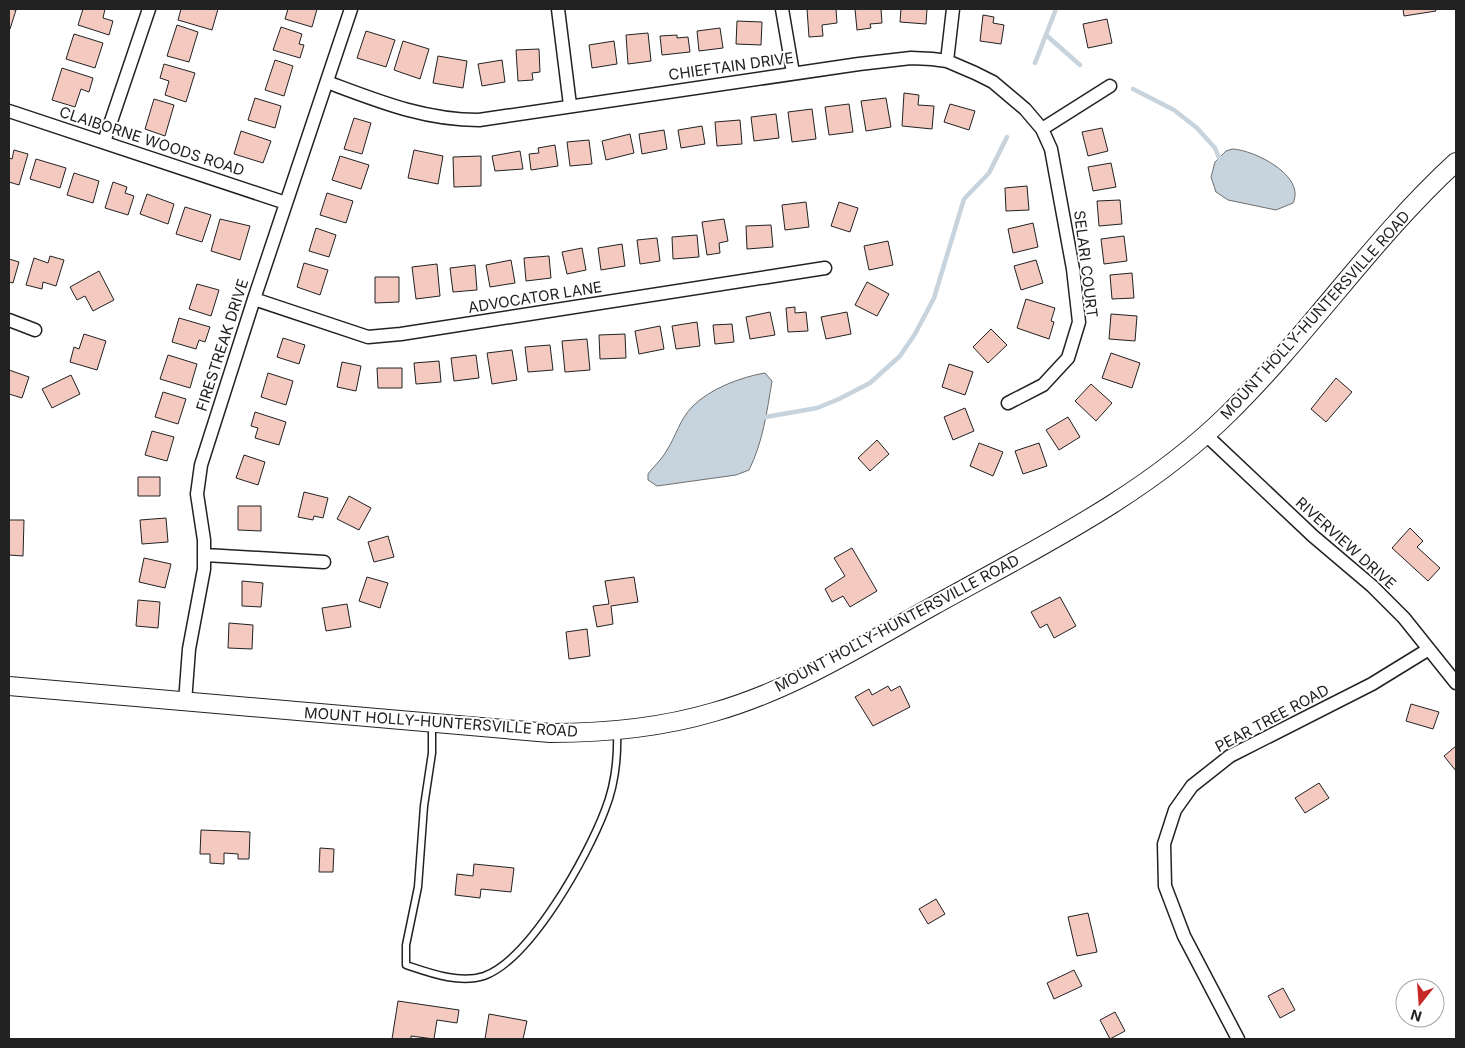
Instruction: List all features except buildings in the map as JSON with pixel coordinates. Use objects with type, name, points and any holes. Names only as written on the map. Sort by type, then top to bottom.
[{"type":"main road","name":"MOUNT HOLLY-HUNTERSVILLE ROAD","points":[[9,686],[550,733],[616,731],[659,726],[714,712],[781,687],[823,667],[1102,511],[1138,488],[1206,435],[1264,376],[1425,190],[1456,162]]},
{"type":"street","points":[[104,142],[149,9]]},
{"type":"street","name":"FIRESTREAK DRIVE","points":[[185,702],[189,650],[205,555],[197,494],[198,480],[254,299],[350,9]]},
{"type":"street","points":[[558,9],[570,106]]},
{"type":"street","points":[[782,9],[793,73]]},
{"type":"street","points":[[947,61],[953,9]]},
{"type":"street","name":"CHIEFTAIN DRIVE","points":[[327,82],[422,115],[449,120],[479,120],[793,73],[911,58],[947,61],[993,82],[1025,109],[1042,129]]},
{"type":"street","points":[[1042,129],[1110,86]]},
{"type":"street","name":"CLAIBORNE WOODS ROAD","points":[[9,111],[286,202]]},
{"type":"street","name":"SELARI COURT","points":[[1008,402],[1043,385],[1068,358],[1079,322],[1073,270],[1054,160],[1042,129]]},
{"type":"street","name":"ADVOCATOR LANE","points":[[254,299],[368,337],[401,334],[825,268]]},
{"type":"street","points":[[9,320],[35,330]]},
{"type":"street","name":"RIVERVIEW DRIVE","points":[[1206,435],[1313,536],[1372,586],[1404,618],[1456,683]]},
{"type":"street","points":[[205,555],[324,562]]},
{"type":"street","name":"PEAR TREE ROAD","points":[[1238,1039],[1184,936],[1165,886],[1164,844],[1175,810],[1192,786],[1230,756],[1372,684],[1429,649]]},
{"type":"lane","points":[[432,724],[432,753],[424,806],[418,887],[406,944],[406,965],[454,978],[472,978],[493,971],[536,932],[555,906],[584,854],[605,810],[618,753],[616,731]]},
{"type":"shaded area","points":[[1232,149],[1253,154],[1276,166],[1292,183],[1295,193],[1293,203],[1276,210],[1228,200],[1216,192],[1211,177],[1215,162],[1226,151]]},
{"type":"shaded area","points":[[765,373],[772,381],[761,437],[749,470],[736,475],[657,486],[648,480],[648,474],[665,453],[684,417],[692,407],[716,389],[746,377]]},
{"type":"waterway","points":[[1035,63],[1056,9]]},
{"type":"waterway","points":[[1046,35],[1080,65]]},
{"type":"waterway","points":[[1133,89],[1174,110],[1197,128],[1215,148],[1223,162]]},
{"type":"waterway","points":[[760,418],[817,408],[839,399],[870,383],[900,356],[915,334],[934,298],[964,199],[989,173],[1007,137]]}]
